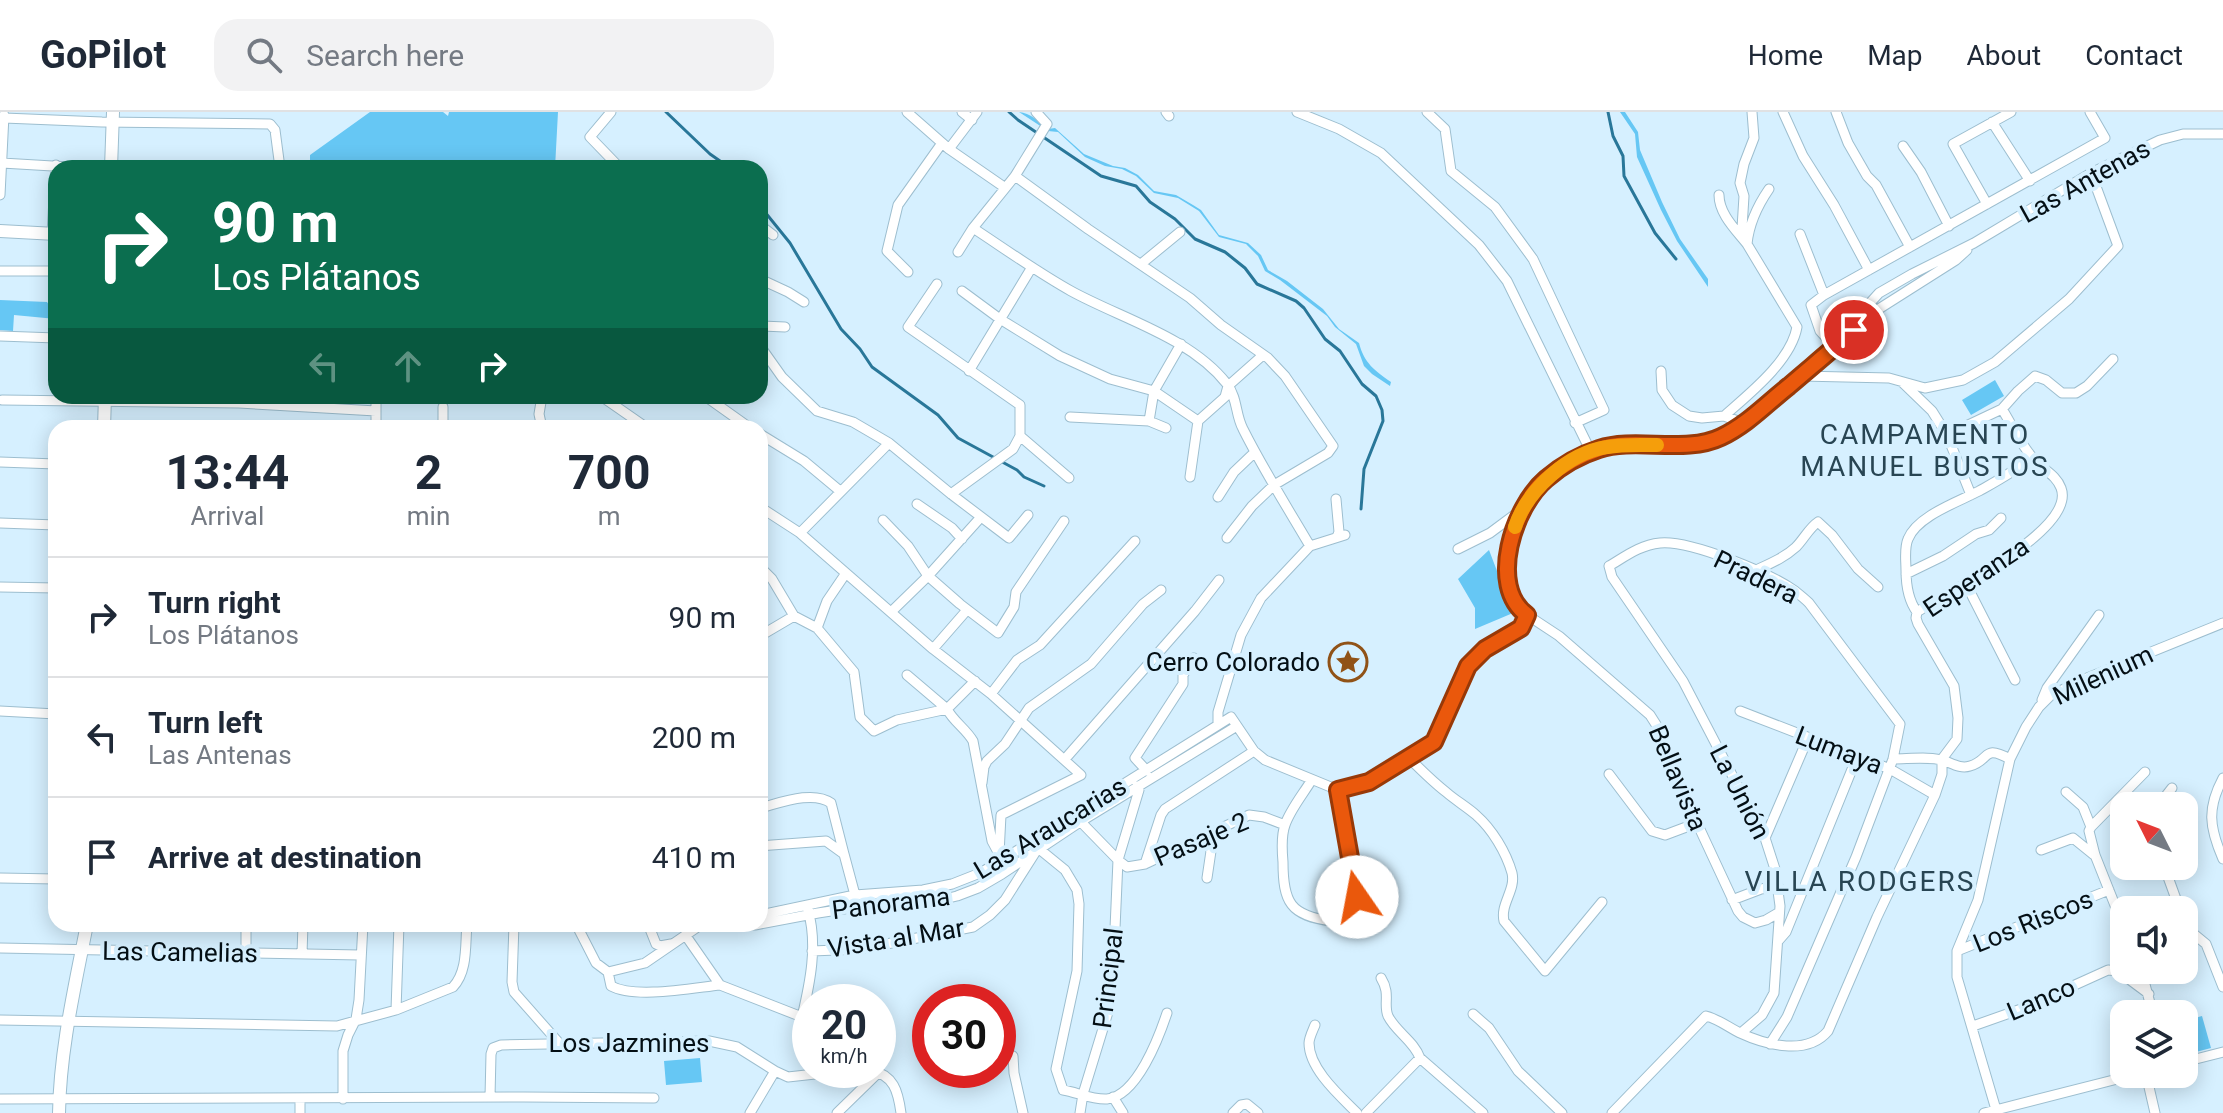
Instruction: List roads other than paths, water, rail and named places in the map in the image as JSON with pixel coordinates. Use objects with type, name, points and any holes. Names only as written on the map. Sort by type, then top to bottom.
[{"type":"street","points":[[611,112],[590,137],[612,160]]},
{"type":"street","points":[[907,112],[946,146],[1004,187]]},
{"type":"street","points":[[908,272],[887,251],[898,205],[974,116],[962,112]]},
{"type":"street","points":[[958,252],[1015,176],[1047,124],[1036,112]]},
{"type":"street","points":[[1297,112],[1339,129],[1381,153],[1479,245],[1507,281],[1591,452]]},
{"type":"street","points":[[1427,112],[1445,129],[1451,171],[1495,207],[1533,259],[1604,410],[1575,423]]},
{"type":"street","points":[[1747,244],[1742,228],[1744,196],[1740,183],[1754,138],[1752,112]]},
{"type":"street","points":[[1783,112],[1803,156],[1869,270]]},
{"type":"street","points":[[1836,112],[1848,143],[1867,176],[1876,185],[1910,247]]},
{"type":"street","points":[[1987,204],[1953,144],[2011,112]]},
{"type":"street","points":[[1832,344],[1820,331],[1811,305],[2105,138],[2090,112]]},
{"type":"street","points":[[0,195],[4,115],[270,124],[275,130],[279,160]]},
{"type":"street","points":[[111,160],[113,117]]},
{"type":"street","points":[[1992,122],[2030,181]]},
{"type":"street","name":"Las Antenas","points":[[1814,365],[1879,293],[1912,274],[1974,243],[2091,173],[2160,140],[2183,134],[2223,134]]},
{"type":"street","points":[[1903,146],[1921,172],[1949,226]]},
{"type":"street","points":[[2,163],[48,165]]},
{"type":"street","points":[[1801,376],[1889,378],[1925,388],[1963,380],[1995,362],[2069,299],[2118,246],[2091,173]]},
{"type":"street","points":[[1015,176],[1190,298],[1263,355],[1285,376],[1333,446],[1328,453],[1274,485],[1252,506],[1227,538]]},
{"type":"street","points":[[1747,244],[1749,229],[1769,189]]},
{"type":"street","points":[[1719,195],[1719,204],[1730,223],[1747,244],[1797,327],[1792,344],[1777,363],[1752,393],[1724,416]]},
{"type":"street","points":[[973,228],[1071,291],[1181,344],[1217,373],[1237,404],[1239,422],[1255,452],[1310,546]]},
{"type":"street","points":[[0,231],[48,234]]},
{"type":"street","points":[[768,231],[773,235]]},
{"type":"street","points":[[1141,264],[1180,232]]},
{"type":"street","points":[[1800,234],[1824,295]]},
{"type":"street","name":"Las Antenas","points":[[1527,615],[1513,600],[1508,587],[1507,564],[1517,519],[1544,480],[1591,452],[1615,446],[1681,445],[1717,439],[1746,424],[1874,312],[1956,260],[1974,243]]},
{"type":"street","points":[[969,371],[1032,267]]},
{"type":"street","points":[[0,271],[48,271]]},
{"type":"street","points":[[768,283],[804,302]]},
{"type":"street","points":[[937,284],[908,327],[1020,405],[1020,436],[1013,449],[951,494]]},
{"type":"street","points":[[962,291],[1060,356],[1110,379],[1154,391],[1198,421]]},
{"type":"street","points":[[768,326],[785,327]]},
{"type":"street","points":[[0,336],[48,338]]},
{"type":"street","points":[[1149,421],[1154,391],[1181,344]]},
{"type":"street","points":[[1190,477],[1198,421],[1225,397],[1228,386],[1263,355]]},
{"type":"street","points":[[768,357],[782,377],[817,411],[853,422],[889,443],[1009,538],[1028,515]]},
{"type":"street","points":[[1947,435],[2002,409],[2035,376],[2046,380],[2062,393],[2076,393],[2113,359]]},
{"type":"street","points":[[1661,371],[1662,390],[1672,405],[1689,416],[1724,416],[1746,424]]},
{"type":"street","points":[[1903,383],[1932,411],[1947,435],[1971,495]]},
{"type":"street","points":[[2,400],[48,400]]},
{"type":"street","points":[[256,404],[376,411]]},
{"type":"street","points":[[376,404],[376,420]]},
{"type":"street","points":[[612,404],[636,420]]},
{"type":"street","points":[[716,404],[739,420]]},
{"type":"street","points":[[443,407],[443,420]]},
{"type":"street","name":"Esperanza","points":[[1770,1044],[1808,1044],[1828,1031],[1877,917],[1935,795],[1942,774],[1942,759],[1957,739],[1954,686],[1918,624],[1917,612],[1966,584],[2043,532],[2062,506],[2061,485],[2032,457],[2002,409]]},
{"type":"street","points":[[1070,417],[1149,421],[1166,428]]},
{"type":"street","points":[[1020,436],[1069,478]]},
{"type":"street","points":[[768,439],[804,461],[840,491]]},
{"type":"street","points":[[800,533],[889,443]]},
{"type":"street","points":[[1218,497],[1234,472],[1255,452]]},
{"type":"street","points":[[1917,612],[1907,589],[1906,574],[1907,541],[1915,526],[2020,467],[2032,457]]},
{"type":"street","points":[[0,462],[48,464]]},
{"type":"street","points":[[1218,724],[1218,712],[1241,635],[1261,598],[1310,546],[1341,536],[1336,499]]},
{"type":"street","points":[[917,504],[952,528],[962,539]]},
{"type":"street","points":[[1458,549],[1490,533],[1524,508]]},
{"type":"street","points":[[768,512],[800,533],[933,649],[991,694],[1081,775],[1001,815],[1000,857]]},
{"type":"street","points":[[891,612],[981,517]]},
{"type":"street","points":[[1906,574],[1943,556],[1976,534],[1989,530],[2001,518]]},
{"type":"street","points":[[883,520],[908,546],[928,576],[998,633],[1014,607],[1016,592],[1064,521]]},
{"type":"street","points":[[1754,571],[1785,556],[1818,522],[1858,569],[1878,587]]},
{"type":"street","points":[[0,523],[48,525]]},
{"type":"street","points":[[991,694],[1017,660],[1040,645],[1135,541]]},
{"type":"street","name":"Pradera","points":[[1609,566],[1642,546],[1685,544],[1795,591],[1809,603],[1900,724],[1890,769],[1856,857],[1787,1017],[1770,1044]]},
{"type":"street","name":"La Unión","points":[[1609,566],[1612,577],[1683,681],[1765,838],[1775,869],[1780,899],[1774,993],[1762,1015],[1741,1033]]},
{"type":"street","points":[[817,628],[827,601],[846,573]]},
{"type":"street","points":[[768,575],[794,616],[817,628],[854,672],[860,717],[874,731],[897,720],[947,709],[975,681]]},
{"type":"street","points":[[1065,759],[1219,580]]},
{"type":"street","points":[[1966,584],[2015,680]]},
{"type":"street","points":[[0,587],[48,588]]},
{"type":"street","points":[[982,783],[987,761],[1005,744],[1029,708],[1091,664],[1143,604],[1161,590]]},
{"type":"street","points":[[933,649],[967,610]]},
{"type":"street","points":[[1234,722],[1254,751],[1265,760],[1311,781],[1338,790],[1369,782],[1434,742],[1468,666],[1485,649],[1521,628],[1527,615]]},
{"type":"street","name":"Bellavista","points":[[1527,615],[1559,636],[1650,715],[1732,900],[1749,922],[1766,920],[1778,913]]},
{"type":"street","points":[[2039,707],[2047,688],[2099,615]]},
{"type":"street","points":[[768,631],[794,616]]},
{"type":"street","name":"Milenium","points":[[1957,951],[1978,900],[2010,759],[2039,707],[2050,696],[2082,680],[2222,627]]},
{"type":"street","points":[[1147,771],[1135,758],[1183,684],[1183,675],[1194,658]]},
{"type":"street","points":[[907,675],[947,709],[973,741],[992,841],[1000,857]]},
{"type":"street","points":[[0,711],[48,714]]},
{"type":"street","name":"Lumaya","points":[[1740,711],[1890,769],[1935,795]]},
{"type":"street","name":"Las Araucarias","points":[[768,913],[855,895],[923,890],[952,884],[980,873],[1000,857],[1077,818],[1218,724],[1234,722]]},
{"type":"street","name":"Panorama","points":[[768,923],[857,907],[928,903],[978,888],[1002,874],[1077,818],[1137,786],[1234,722]]},
{"type":"street","points":[[1765,838],[1808,738]]},
{"type":"street","points":[[1145,864],[1165,809],[1254,751]]},
{"type":"street","points":[[1893,759],[1942,759],[1961,767],[1972,766],[1993,752],[2010,759]]},
{"type":"street","points":[[1779,940],[1786,932],[1857,757]]},
{"type":"street","points":[[1409,758],[1475,814],[1492,833],[1503,851],[1513,879],[1504,907],[1504,921],[1545,971],[1602,902]]},
{"type":"street","points":[[2111,896],[2089,836],[2091,827],[2145,772]]},
{"type":"street","points":[[1609,774],[1652,831],[1665,835],[1697,823]]},
{"type":"street","points":[[2223,778],[2212,805],[2214,839],[2223,859]]},
{"type":"street","points":[[1311,781],[1285,825],[1282,843],[1283,888],[1288,900],[1299,912],[1319,920],[1356,924],[1363,922],[1351,873],[1338,790]]},
{"type":"street","name":"Principal","points":[[1080,1113],[1109,1009],[1118,860],[1139,790],[1137,786]]},
{"type":"street","points":[[2169,792],[2172,788]]},
{"type":"street","points":[[2066,792],[2083,807],[2091,827]]},
{"type":"street","points":[[768,806],[806,798],[824,799],[831,803],[855,895]]},
{"type":"street","name":"Pasaje 2","points":[[1118,860],[1127,867],[1145,864],[1249,815],[1285,825]]},
{"type":"street","points":[[1077,818],[1118,860]]},
{"type":"street","points":[[1204,837],[1211,851],[1207,878]]},
{"type":"street","points":[[2041,850],[2073,838],[2095,855]]},
{"type":"street","points":[[768,845],[826,841],[844,854]]},
{"type":"street","points":[[1038,848],[1065,870],[1077,890],[1079,904],[1077,971],[1056,1069],[1063,1090],[1097,1098],[1113,1097],[1129,1085],[1146,1064],[1154,1051],[1167,1013]]},
{"type":"street","name":"Vista al Mar","points":[[812,951],[861,949],[973,927],[1005,900],[1038,848]]},
{"type":"street","points":[[0,878],[48,879]]},
{"type":"street","points":[[1732,900],[1769,886],[1778,886]]},
{"type":"street","name":"Los Riscos","points":[[1957,951],[2109,890]]},
{"type":"street","points":[[580,932],[596,963],[608,972],[611,986],[619,990],[657,992],[720,985],[802,1017],[811,975],[812,951],[810,916],[806,905]]},
{"type":"street","points":[[59,1106],[69,1021],[85,932]]},
{"type":"street","points":[[246,932],[246,954]]},
{"type":"street","points":[[302,954],[303,932]]},
{"type":"street","points":[[343,1099],[343,1051],[356,1019],[362,932]]},
{"type":"street","points":[[396,1010],[399,932]]},
{"type":"street","points":[[0,1020],[337,1026],[396,1010],[453,987],[460,980],[463,970],[466,932]]},
{"type":"street","points":[[514,932],[514,992],[559,1043]]},
{"type":"street","points":[[651,932],[656,944],[674,944]]},
{"type":"street","name":"Panorama","points":[[608,972],[645,963],[691,932]]},
{"type":"street","points":[[686,936],[720,985]]},
{"type":"street","points":[[2198,937],[2206,944],[2223,987]]},
{"type":"street","name":"Las Camelias","points":[[0,948],[360,955]]},
{"type":"street","points":[[1957,951],[1957,977],[1997,1111]]},
{"type":"street","name":"Lanco","points":[[1973,1026],[2024,1008],[2108,970],[2118,971],[2149,994]]},
{"type":"street","points":[[1381,978],[1387,987],[1388,1015],[1418,1050],[1420,1058],[1483,1113]]},
{"type":"street","points":[[2146,984],[2150,1000]]},
{"type":"street","points":[[1473,1014],[1489,1028],[1518,1071],[1562,1113]]},
{"type":"street","points":[[1612,1113],[1706,1016],[1770,1044]]},
{"type":"street","points":[[1315,1025],[1308,1043],[1314,1061],[1328,1084],[1357,1113]]},
{"type":"street","name":"Los Jazmines","points":[[490,1097],[491,1054],[493,1048],[501,1045],[709,1041],[737,1047],[775,1071],[792,1077]]},
{"type":"street","points":[[2198,1058],[2223,1052]]},
{"type":"street","points":[[1366,1113],[1420,1058]]},
{"type":"street","points":[[750,1113],[775,1071]]},
{"type":"street","points":[[1984,1113],[2110,1081]]},
{"type":"street","points":[[1016,1082],[1023,1113]]},
{"type":"street","points":[[837,1113],[860,1088]]},
{"type":"street","points":[[896,1088],[901,1113]]},
{"type":"street","points":[[2149,1088],[2155,1113]]},
{"type":"street","points":[[1113,1097],[1123,1113]]},
{"type":"street","points":[[0,1099],[59,1106],[305,1099],[654,1098]]},
{"type":"street","points":[[300,1113],[305,1099]]},
{"type":"street","points":[[305,1099],[310,1113]]},
{"type":"street","points":[[1233,1113],[1241,1105],[1247,1104],[1258,1113]]},
{"type":"waterway","points":[[666,112],[719,160]]},
{"type":"waterway","points":[[1009,112],[1101,176],[1136,186],[1150,202],[1175,219],[1195,239],[1225,252],[1245,268],[1257,284],[1296,301],[1304,308],[1325,339],[1340,351],[1362,384],[1376,396],[1382,410],[1383,421],[1364,469],[1361,509]]},
{"type":"waterway","points":[[1608,112],[1613,136],[1623,156],[1624,176],[1655,233],[1676,259]]},
{"type":"waterway","points":[[768,216],[790,243],[841,329],[872,367],[938,415],[958,438],[1044,486]]},
{"type":"place","name":"Cerro Colorado","points":[[1348,662]]},
{"type":"district","name":"CAMPAMENTO MANUEL BUSTOS","points":[[1925,450]]},
{"type":"district","name":"VILLA RODGERS","points":[[1860,881]]}]
